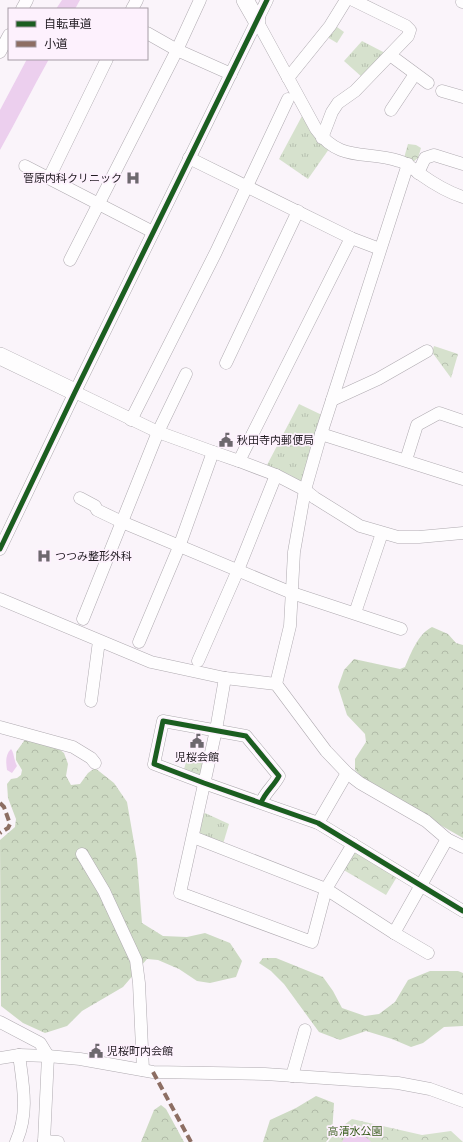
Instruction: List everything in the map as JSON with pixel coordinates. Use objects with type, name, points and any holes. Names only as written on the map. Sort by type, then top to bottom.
[{"type":"street","points":[[70,260],[177,50],[200,0]]},
{"type":"street","points":[[245,0],[322,138],[332,146],[348,153],[391,159],[408,164],[418,173],[444,190],[463,197]]},
{"type":"street","points":[[0,549],[75,392],[267,0]]},
{"type":"street","points":[[288,78],[330,26],[346,0]]},
{"type":"street","points":[[322,138],[332,112],[338,103],[355,91],[408,36],[410,30],[406,26],[353,0]]},
{"type":"street","points":[[148,34],[177,50],[231,74]]},
{"type":"street","points":[[0,52],[8,37]]},
{"type":"street","points":[[390,55],[428,83]]},
{"type":"street","points":[[49,178],[107,60]]},
{"type":"street","points":[[391,110],[415,74]]},
{"type":"street","points":[[442,91],[463,97]]},
{"type":"street","points":[[131,420],[216,252],[246,185],[288,99]]},
{"type":"street","points":[[418,173],[425,158],[434,155],[463,164]]},
{"type":"street","points":[[189,158],[351,238],[380,249]]},
{"type":"street","points":[[276,684],[290,626],[294,552],[305,490],[321,434],[408,164]]},
{"type":"street","points":[[25,166],[153,232]]},
{"type":"street","points":[[226,363],[298,212]]},
{"type":"street","points":[[239,461],[351,238]]},
{"type":"street","points":[[332,400],[378,379],[428,351]]},
{"type":"street","points":[[0,356],[158,432],[276,475],[305,490],[315,498],[360,526],[398,537],[419,537],[463,533]]},
{"type":"street","points":[[83,619],[158,432],[186,374]]},
{"type":"street","points":[[406,460],[417,425],[439,413],[462,416]]},
{"type":"street","points":[[321,434],[463,479]]},
{"type":"street","points":[[139,642],[179,547],[213,452]]},
{"type":"street","points":[[198,661],[238,570],[276,475]]},
{"type":"street","points":[[80,498],[95,506],[97,510],[179,547],[292,593],[401,629]]},
{"type":"street","points":[[355,613],[382,533]]},
{"type":"street","points":[[0,599],[151,662],[225,678],[276,684],[326,751],[347,774],[426,821],[448,839],[463,847]]},
{"type":"street","points":[[91,701],[99,641]]},
{"type":"street","points":[[225,678],[216,730],[180,893],[312,942],[326,889],[353,844]]},
{"type":"street","points":[[261,803],[264,794],[276,782],[279,776],[246,736],[163,721],[154,764],[204,783],[261,803],[318,823],[463,911]]},
{"type":"street","points":[[0,727],[73,747],[91,758],[95,763]]},
{"type":"street","points":[[318,823],[347,774]]},
{"type":"street","points":[[193,837],[326,889],[428,953]]},
{"type":"street","points":[[394,933],[420,884],[448,839]]},
{"type":"street","points":[[82,854],[104,891],[136,960],[139,982],[143,1070]]},
{"type":"street","points":[[0,1022],[40,1043],[48,1056],[44,1142],[58,1142]]},
{"type":"street","points":[[292,1076],[305,1030]]},
{"type":"street","points":[[16,1142],[23,1126],[24,1109],[18,1055]]},
{"type":"street","points":[[0,1058],[18,1055],[48,1056],[80,1059],[153,1072],[242,1073],[398,1083],[430,1089],[463,1101]]},
{"type":"green space","points":[[337,27],[344,32],[337,43],[327,37]]},
{"type":"green space","points":[[362,41],[387,54],[363,78],[344,61]]},
{"type":"green space","points":[[302,116],[329,149],[308,179],[279,159]]},
{"type":"green space","points":[[408,144],[416,145],[421,148],[418,158],[413,162],[404,158]]},
{"type":"green space","points":[[434,346],[458,354],[451,378],[432,352]]},
{"type":"green space","points":[[299,404],[324,416],[303,480],[300,481],[267,465]]},
{"type":"green space","points":[[432,627],[448,634],[456,643],[463,645],[463,838],[370,785],[355,770],[355,759],[366,742],[365,734],[347,715],[338,687],[344,670],[354,659],[400,669],[405,667],[412,650],[419,639]]},
{"type":"green space","points":[[27,737],[47,740],[64,753],[68,764],[66,776],[71,785],[80,784],[88,773],[95,768],[114,783],[127,802],[137,860],[142,923],[163,936],[187,937],[205,933],[230,943],[242,961],[236,977],[210,983],[197,981],[179,969],[158,960],[147,959],[123,987],[82,1011],[67,1026],[45,1033],[23,1023],[1,1006],[0,840],[15,827],[16,819],[8,798],[7,784],[11,779],[17,778],[21,775],[22,770],[16,760],[16,752]]},
{"type":"green space","points":[[189,751],[206,755],[201,775],[197,776],[183,773]]},
{"type":"green space","points":[[205,813],[229,824],[223,844],[200,834],[198,831],[202,815]]},
{"type":"green space","points":[[354,849],[398,875],[386,895],[342,869]]},
{"type":"green space","points":[[263,958],[276,958],[323,977],[333,991],[342,1008],[365,1016],[379,1014],[395,1002],[408,980],[430,971],[458,971],[463,973],[463,1026],[444,1027],[423,1043],[411,1047],[366,1031],[340,1040],[319,1032],[284,984],[271,971],[259,963]]},
{"type":"green space","points":[[316,1096],[334,1103],[332,1134],[326,1142],[263,1142],[270,1120],[296,1108]]},
{"type":"green space","points":[[161,1105],[166,1109],[184,1142],[141,1142],[154,1110]]},
{"type":"green space","name":"高清水公園","points":[[352,1119],[422,1135],[451,1131],[463,1142],[328,1142],[336,1131]]},
{"type":"shaded area","points":[[62,0],[80,0],[76,8],[57,8]]},
{"type":"shaded area","points":[[26,60],[48,60],[0,150],[0,110]]},
{"type":"shaded area","points":[[11,749],[17,766],[12,773],[7,770],[6,761]]},
{"type":"shaded area","points":[[347,1134],[357,1134],[363,1136],[371,1142],[342,1142]]},
{"type":"marked path","points":[[0,803],[4,807],[10,824],[8,828],[0,833]]},
{"type":"marked path","points":[[153,1072],[191,1142]]},
{"type":"cycle path","points":[[0,549],[75,392],[267,0]]},
{"type":"cycle path","points":[[261,803],[263,799],[279,776],[246,736],[163,721],[154,764],[204,783],[318,823],[463,911]]},
{"type":"place","name":"菅原内科クリニック","points":[[133,178]]},
{"type":"place","name":"秋田寺内郵便局","points":[[226,440]]},
{"type":"place","name":"つつみ整形外科","points":[[44,556]]},
{"type":"place","name":"児桜会館","points":[[197,741]]},
{"type":"place","name":"児桜町内会館","points":[[96,1051]]}]
